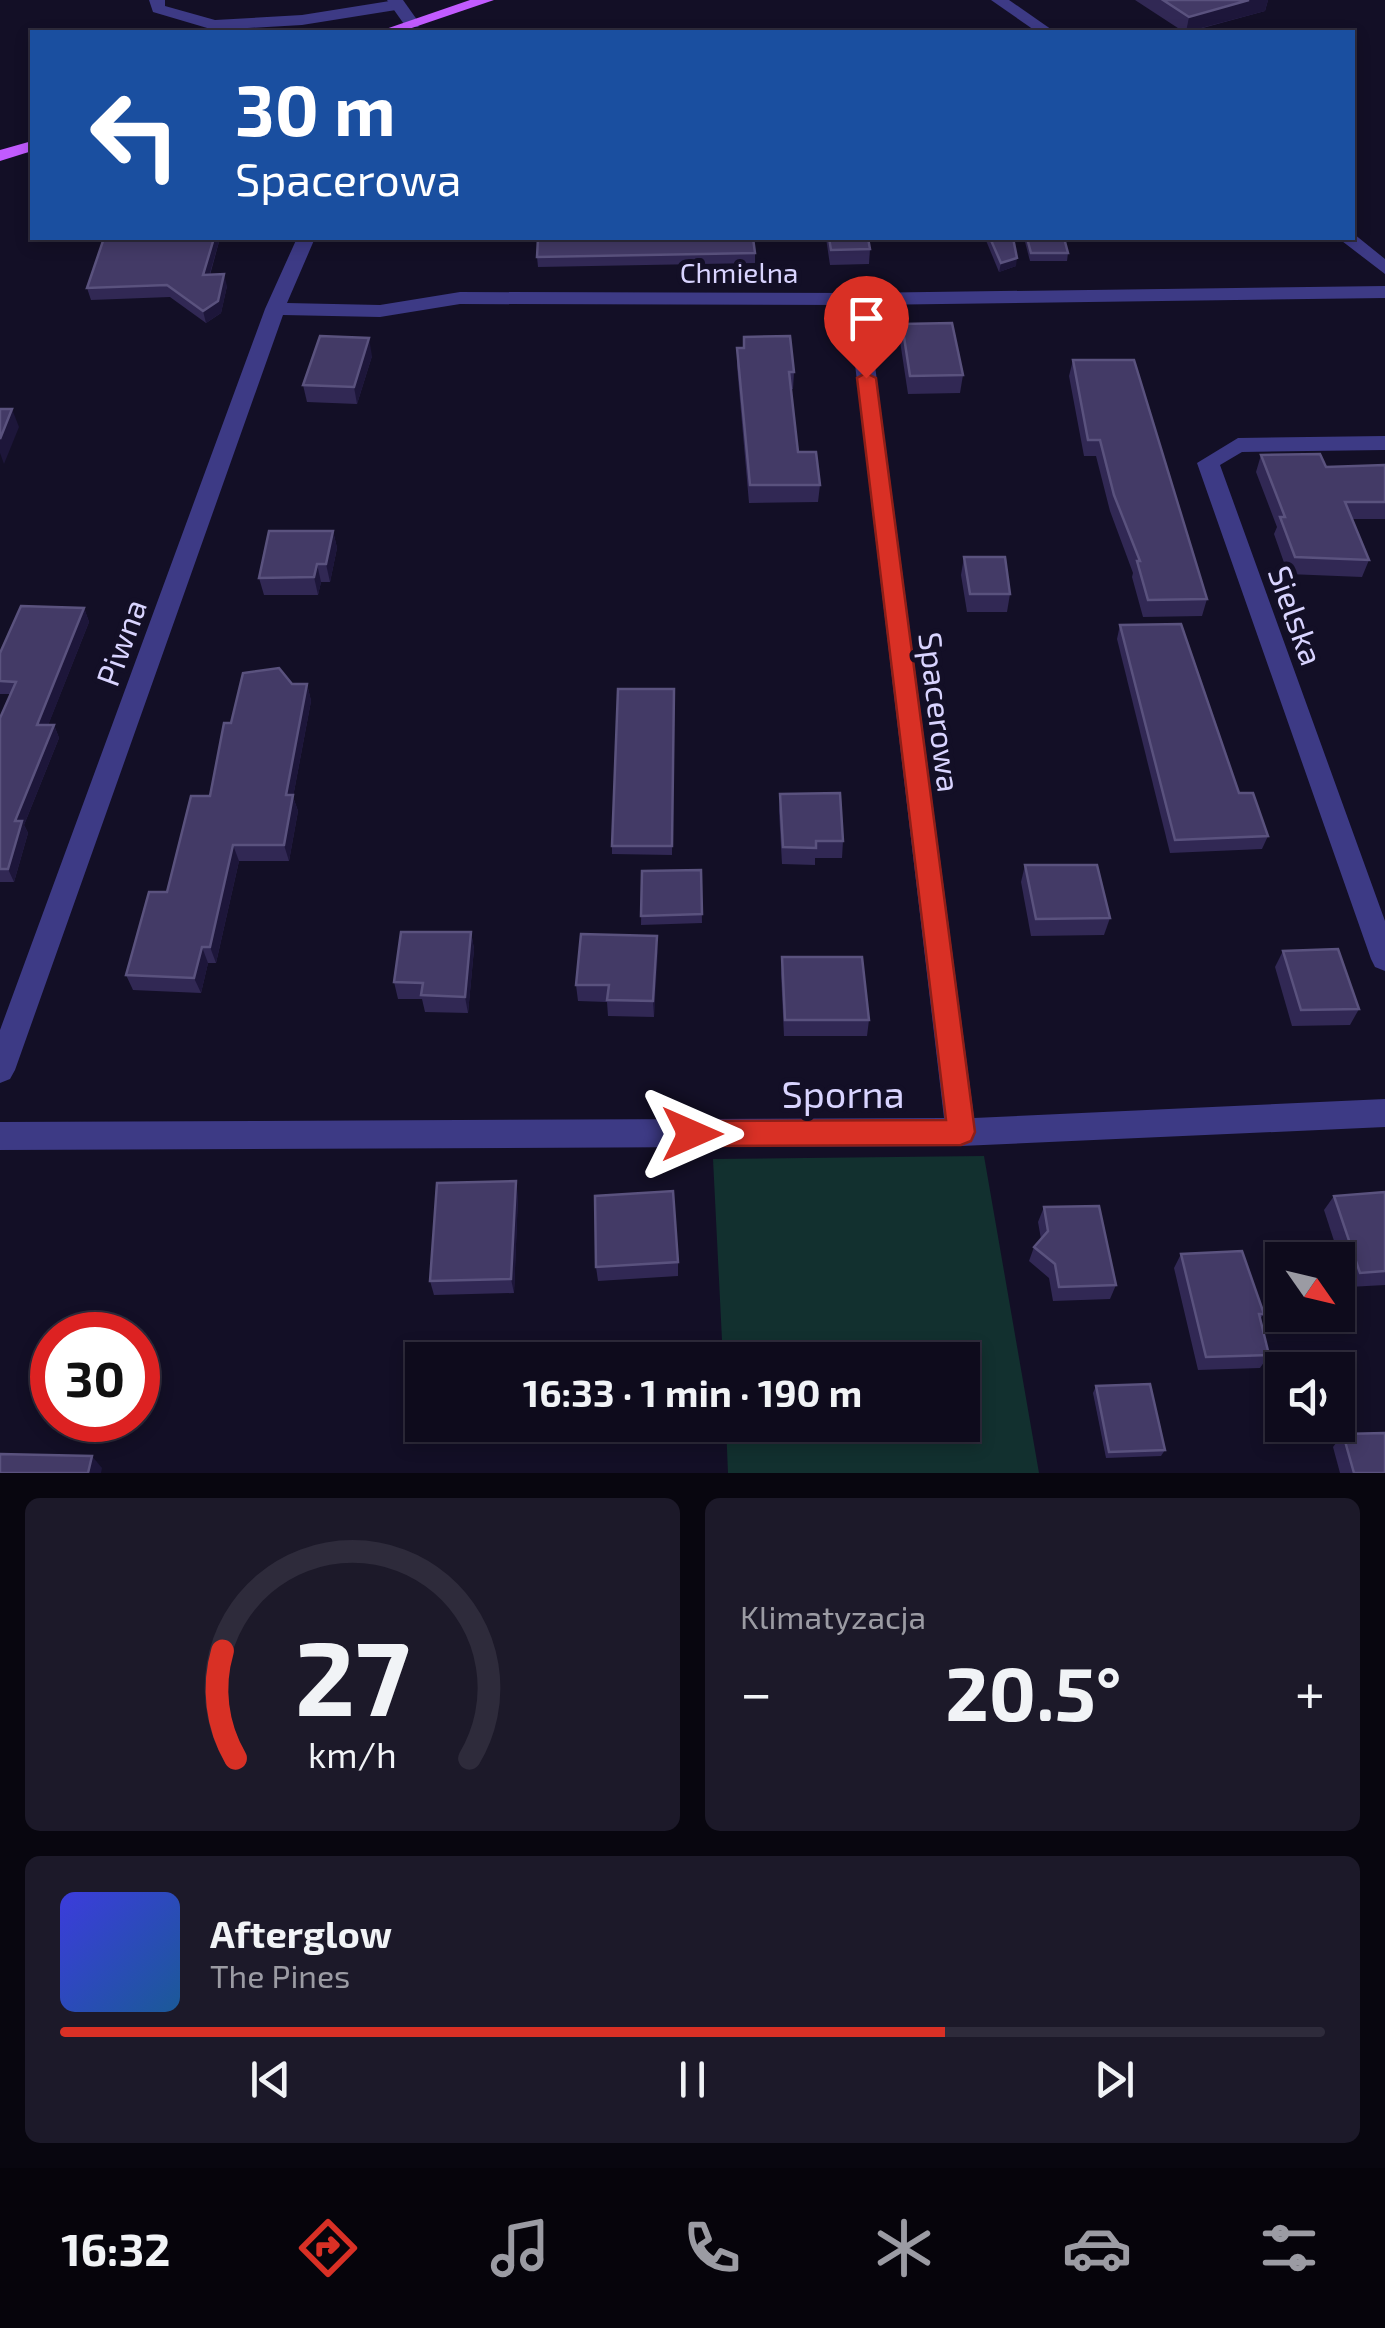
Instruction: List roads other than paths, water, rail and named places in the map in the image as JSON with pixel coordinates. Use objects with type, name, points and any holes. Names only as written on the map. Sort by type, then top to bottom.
[{"type":"main road","points":[[392,30],[486,0]]},
{"type":"main road","points":[[0,156],[30,147]]},
{"type":"street","points":[[157,0],[158,9],[214,25],[302,20],[395,2],[412,24]]},
{"type":"street","points":[[999,0],[1044,30]]},
{"type":"street","name":"Piwna","points":[[0,1070],[275,310],[305,240]]},
{"type":"street","points":[[1350,240],[1385,268]]},
{"type":"street","name":"Chmielna","points":[[275,310],[380,311],[460,298],[856,299],[1385,292]]},
{"type":"street","name":"Spacerowa","points":[[856,299],[961,1132]]},
{"type":"street","name":"Sielska","points":[[1385,443],[1238,446],[1208,463],[1385,959]]},
{"type":"street","name":"Sporna","points":[[0,1136],[961,1132],[1385,1113]]}]
